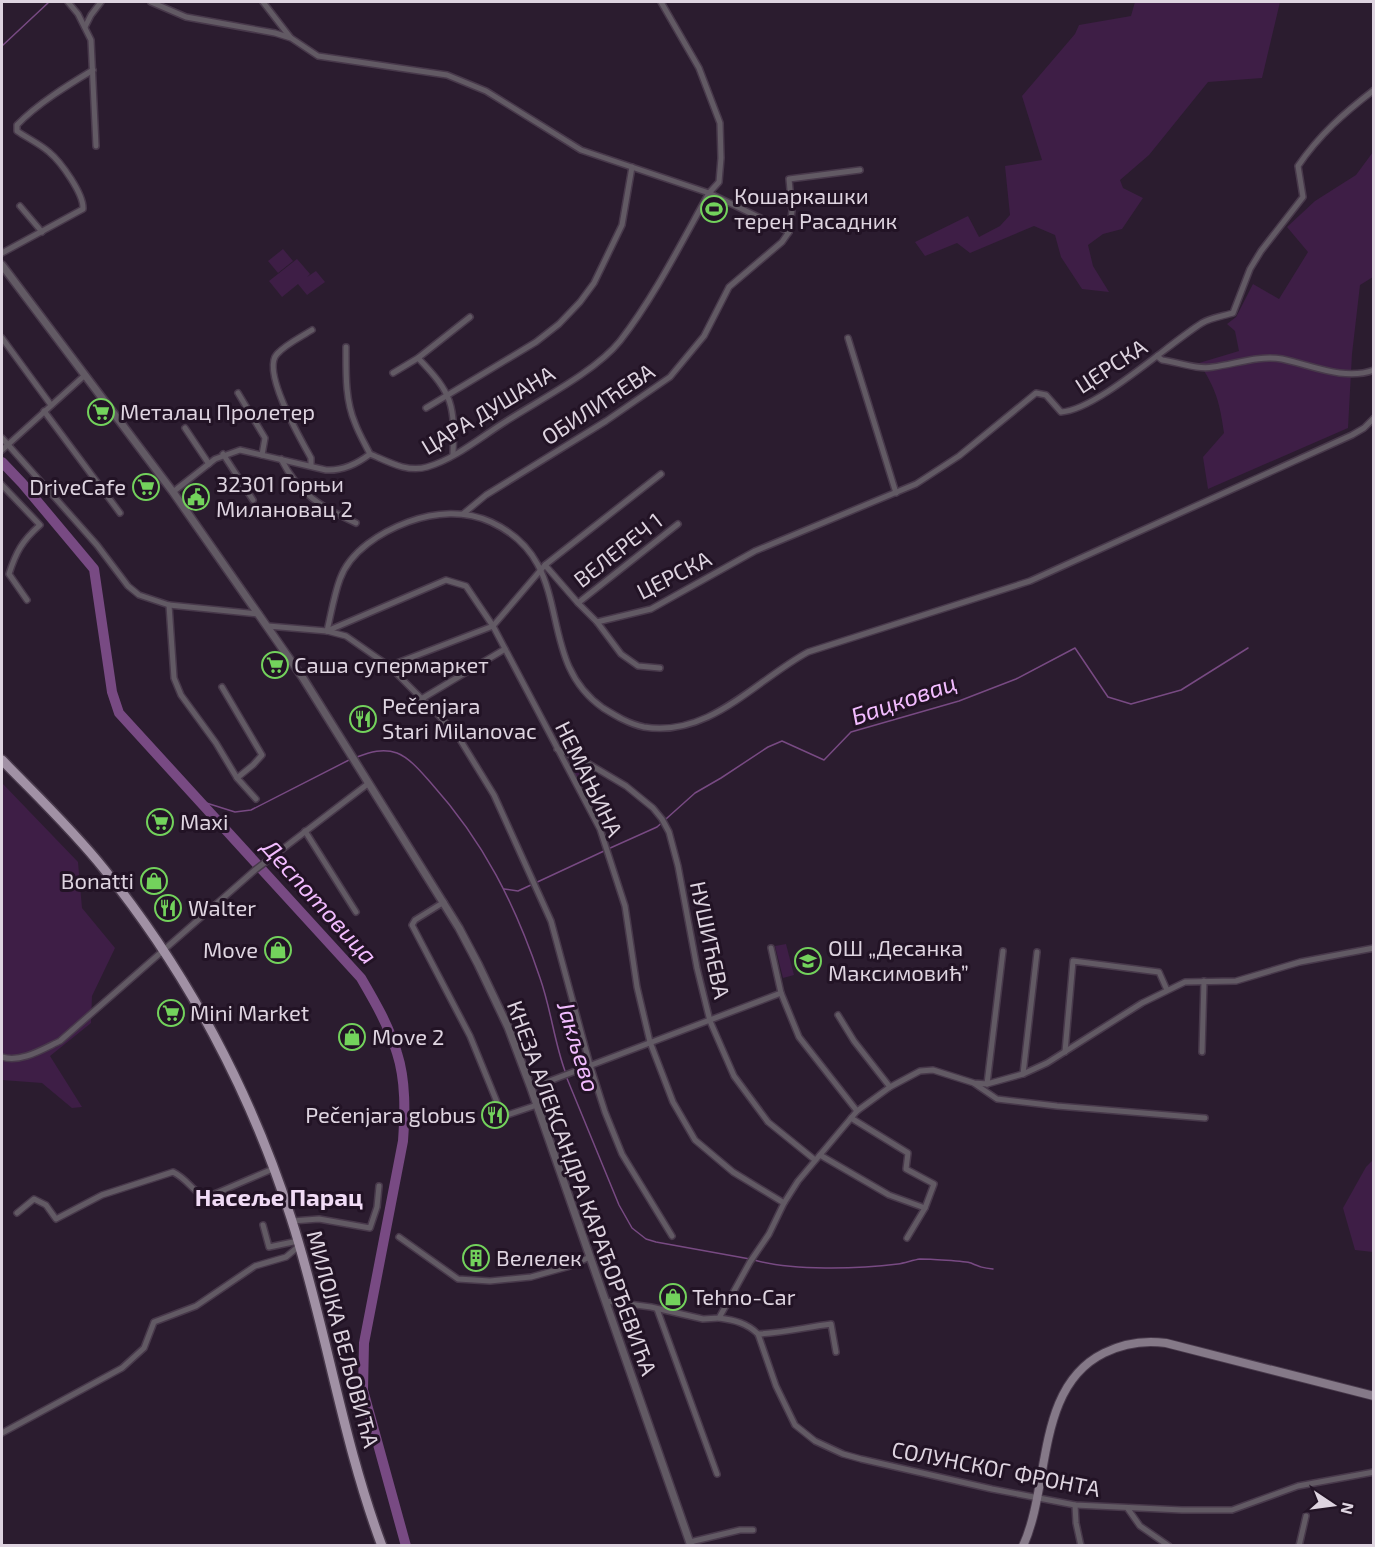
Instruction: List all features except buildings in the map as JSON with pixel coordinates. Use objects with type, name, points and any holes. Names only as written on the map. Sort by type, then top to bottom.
[{"type":"main road","name":"МИЛОЈКА ВЕЉОВИЋА","points":[[2,760],[98,861],[164,949],[227,1061],[253,1114],[275,1168],[292,1221],[361,1482],[382,1545]]},
{"type":"main road","points":[[1023,1545],[1028,1535],[1057,1408],[1065,1390],[1083,1366],[1118,1347],[1145,1342],[1174,1345],[1374,1396]]},
{"type":"street","points":[[68,2],[86,27],[91,40],[96,146]]},
{"type":"street","points":[[86,27],[90,15],[101,2]]},
{"type":"street","points":[[150,2],[186,17],[291,38],[318,56],[447,75],[486,91],[581,150],[709,193],[789,232],[792,211],[789,179],[860,170]]},
{"type":"street","points":[[263,2],[291,38]]},
{"type":"street","name":"ЦАРА ДУШАНА","points":[[370,454],[400,466],[413,468],[426,468],[453,455],[596,363],[618,342],[651,297],[709,193],[719,182],[721,158],[720,123],[699,68],[661,2]]},
{"type":"street","points":[[2,253],[83,209],[84,204],[59,163],[50,152],[17,132],[17,125],[24,117],[93,70]]},
{"type":"street","name":"ЦЕРСКА","points":[[597,622],[651,609],[755,551],[916,484],[942,468],[1036,393],[1046,395],[1061,412],[1095,399],[1204,322],[1233,314],[1250,269],[1261,251],[1303,197],[1298,166],[1309,150],[1343,113],[1374,90]]},
{"type":"street","points":[[426,408],[536,342],[560,324],[580,302],[594,283],[622,225],[632,167]]},
{"type":"street","points":[[20,206],[42,232]]},
{"type":"street","name":"ОБИЛИЋЕВА","points":[[463,514],[486,495],[670,377],[704,336],[729,287],[782,243],[789,232]]},
{"type":"street","name":"КНЕЗА АЛЕКСАНДРА КАРАЂОРЂЕВИЋА","points":[[2,265],[173,492],[268,626],[444,902],[489,986],[511,1036],[691,1544]]},
{"type":"street","points":[[393,373],[418,358],[470,317]]},
{"type":"street","points":[[311,466],[311,458],[279,392],[273,364],[276,355],[312,330]]},
{"type":"street","points":[[2,338],[51,405]]},
{"type":"street","points":[[849,338],[896,493]]},
{"type":"street","points":[[173,492],[223,454],[240,450],[326,470],[337,470],[359,462],[370,454],[355,424],[351,409],[346,380],[345,347]]},
{"type":"street","points":[[1157,356],[1162,360],[1210,368],[1269,358],[1352,373],[1374,370]]},
{"type":"street","points":[[418,358],[438,378],[448,395],[454,426],[453,455]]},
{"type":"street","points":[[4,448],[85,375]]},
{"type":"street","points":[[238,393],[266,438],[262,455]]},
{"type":"street","points":[[44,411],[120,513]]},
{"type":"street","points":[[543,566],[563,654],[582,689],[595,702],[628,722],[643,726],[675,728],[705,719],[721,710],[794,659],[808,652],[1030,581],[1352,435],[1364,429],[1374,418]]},
{"type":"street","points":[[185,428],[209,464]]},
{"type":"street","points":[[2,438],[4,448],[97,545],[129,586],[139,595],[169,605],[259,614]]},
{"type":"street","points":[[223,454],[253,500]]},
{"type":"street","points":[[281,459],[296,483],[313,500],[356,523]]},
{"type":"street","points":[[389,666],[493,626],[543,566],[661,474]]},
{"type":"street","points":[[2,485],[40,525],[24,539],[9,574],[27,600]]},
{"type":"street","points":[[327,632],[340,578],[348,563],[376,538],[421,517],[463,514],[484,518],[503,527],[521,540],[597,622],[621,654],[638,666],[660,668]]},
{"type":"street","name":"ВЕЛЕРЕЧ 1","points":[[578,603],[678,524]]},
{"type":"street","name":"НЕМАЊИНА","points":[[327,632],[446,580],[466,586],[493,626],[600,829],[625,906],[637,987],[650,1042],[682,1121],[696,1140],[733,1172],[784,1203]]},
{"type":"street","points":[[169,605],[174,678],[177,687],[216,743],[225,760],[256,799]]},
{"type":"street","points":[[268,626],[346,636],[389,666],[456,734],[494,795],[551,921],[590,1065],[622,1154],[672,1236]]},
{"type":"street","points":[[423,698],[505,649]]},
{"type":"street","points":[[222,687],[262,755],[237,777]]},
{"type":"street","name":"НУШИЋЕВА","points":[[557,749],[584,761],[626,786],[647,802],[666,826],[684,892],[697,968],[710,1021],[734,1076],[768,1122],[817,1158],[889,1196],[925,1208]]},
{"type":"street","points":[[2,1057],[9,1059],[31,1055],[60,1041],[255,870],[369,783]]},
{"type":"street","points":[[305,831],[356,912]]},
{"type":"street","points":[[444,902],[415,920],[412,925],[470,1036],[501,1112],[507,1115],[537,1105]]},
{"type":"street","points":[[771,948],[781,993],[799,1037],[857,1111]]},
{"type":"street","points":[[719,1318],[750,1262],[769,1234],[784,1203],[817,1158],[857,1111],[890,1087],[920,1071],[933,1070],[974,1083],[987,1084],[1023,1074],[1065,1052],[1142,1003],[1185,982],[1236,981],[1300,962],[1374,948]]},
{"type":"street","points":[[987,1084],[1003,951]]},
{"type":"street","points":[[1023,1074],[1037,952]]},
{"type":"street","points":[[1065,1052],[1073,961],[1159,972],[1167,990]]},
{"type":"street","points":[[1202,1052],[1204,981]]},
{"type":"street","points":[[531,1088],[781,993]]},
{"type":"street","points":[[838,1015],[854,1041],[890,1087]]},
{"type":"street","points":[[974,1083],[997,1099],[1205,1118]]},
{"type":"street","points":[[851,1118],[908,1153],[906,1169],[934,1184],[925,1208],[907,1238]]},
{"type":"street","points":[[17,1213],[34,1199],[45,1205],[56,1220],[102,1195],[173,1172],[184,1177],[195,1192],[205,1198],[275,1168]]},
{"type":"street","points":[[292,1221],[319,1219],[370,1228],[378,1207],[379,1186]]},
{"type":"street","points":[[263,1225],[269,1247],[298,1244]]},
{"type":"street","points":[[399,1237],[458,1279],[490,1281],[531,1276],[567,1267],[590,1257]]},
{"type":"street","points":[[2,1433],[122,1368],[144,1348],[154,1322],[196,1306],[255,1266],[286,1257],[298,1244]]},
{"type":"street","points":[[606,1301],[703,1319],[735,1320],[752,1328],[758,1334],[784,1333],[831,1324],[836,1352]]},
{"type":"street","points":[[657,1309],[717,1474]]},
{"type":"street","name":"СОЛУНСКОГ ФРОНТА","points":[[758,1334],[776,1386],[795,1425],[815,1441],[843,1454],[1036,1498],[1075,1505],[1128,1509],[1232,1510],[1298,1486],[1374,1472]]},
{"type":"street","points":[[1075,1505],[1081,1545]]},
{"type":"street","points":[[1128,1509],[1140,1526],[1168,1545]]},
{"type":"street","points":[[1299,1545],[1306,1516]]},
{"type":"street","points":[[691,1544],[740,1530],[753,1530]]},
{"type":"shaded area","points":[[1135,2],[1280,2],[1262,78],[1208,82],[1149,155],[1120,180],[1123,188],[1143,198],[1122,229],[1103,234],[1088,245],[1093,266],[1109,292],[1082,289],[1061,257],[1055,235],[1034,226],[970,253],[957,243],[925,256],[915,242],[968,216],[979,237],[1000,226],[1010,215],[1005,166],[1042,160],[1022,96],[1075,34],[1079,25],[1131,16]]},
{"type":"shaded area","points":[[1373,152],[1373,277],[1360,285],[1352,354],[1348,428],[1208,489],[1203,457],[1224,433],[1221,413],[1210,380],[1199,363],[1239,351],[1235,331],[1227,324],[1236,317],[1253,284],[1279,299],[1308,252],[1287,227],[1315,201],[1356,175]]},
{"type":"shaded area","points":[[283,249],[293,261],[278,273],[268,261]]},
{"type":"shaded area","points":[[297,259],[310,274],[307,277],[316,271],[325,282],[307,295],[298,284],[282,297],[269,281]]},
{"type":"shaded area","points":[[572,762],[592,773],[581,785],[569,765]]},
{"type":"shaded area","points":[[2,783],[78,862],[82,908],[115,948],[92,996],[91,1023],[50,1056],[82,1107],[72,1108],[42,1083],[2,1080]]},
{"type":"shaded area","points":[[786,944],[794,975],[783,978],[775,946]]},
{"type":"shaded area","points":[[1373,1160],[1373,1252],[1355,1250],[1343,1208],[1366,1167]]},
{"type":"waterway","points":[[2,46],[49,2]]},
{"type":"waterway","name":"Деспотовица","points":[[2,462],[94,569],[112,692],[119,713],[361,978],[394,1043],[403,1086],[403,1141],[364,1343],[363,1390],[406,1546]]},
{"type":"waterway","name":"Бацковац","points":[[608,849],[657,827],[695,793],[768,747],[782,741],[824,760],[851,732],[959,701],[1016,679],[1075,648],[1108,697],[1131,704],[1181,690],[1248,648]]},
{"type":"waterway","name":"Јакљево","points":[[357,757],[382,751],[402,755],[424,775],[467,828],[496,875],[520,925],[544,990],[565,1071]]},
{"type":"waterway","name":"Јакљево","points":[[200,801],[235,812],[251,810],[349,760]]},
{"type":"waterway","name":"Бацковац","points":[[504,889],[518,891],[604,851]]},
{"type":"waterway","name":"Јакљево","points":[[566,1076],[619,1205],[632,1228],[646,1239],[656,1242],[750,1259]]},
{"type":"waterway","name":"Јакљево","points":[[754,1260],[787,1266],[845,1268],[882,1266],[924,1259],[968,1262],[993,1269]]},
{"type":"place","name":"Кошаркашки терен Расадник","points":[[714,209]]},
{"type":"place","name":"Металац Пролетер","points":[[101,412]]},
{"type":"place","name":"DriveCafe","points":[[146,487]]},
{"type":"place","name":"32301 Горњи Милановац 2","points":[[196,497]]},
{"type":"place","name":"Саша супермаркет","points":[[275,665]]},
{"type":"place","name":"Pečenjara Stari Milanovac","points":[[363,719]]},
{"type":"place","name":"Maxi","points":[[160,822]]},
{"type":"place","name":"Bonatti","points":[[154,881]]},
{"type":"place","name":"Walter","points":[[168,908]]},
{"type":"place","name":"Move","points":[[278,950]]},
{"type":"place","name":"ОШ „Десанка Максимовић”","points":[[808,961]]},
{"type":"place","name":"Mini Market","points":[[171,1013]]},
{"type":"place","name":"Move 2","points":[[352,1037]]},
{"type":"place","name":"Pečenjara globus","points":[[495,1115]]},
{"type":"place","name":"Велелек","points":[[476,1258]]},
{"type":"place","name":"Tehno-Car","points":[[673,1297]]},
{"type":"district","name":"Насеље Парац","points":[[279,1198]]}]
